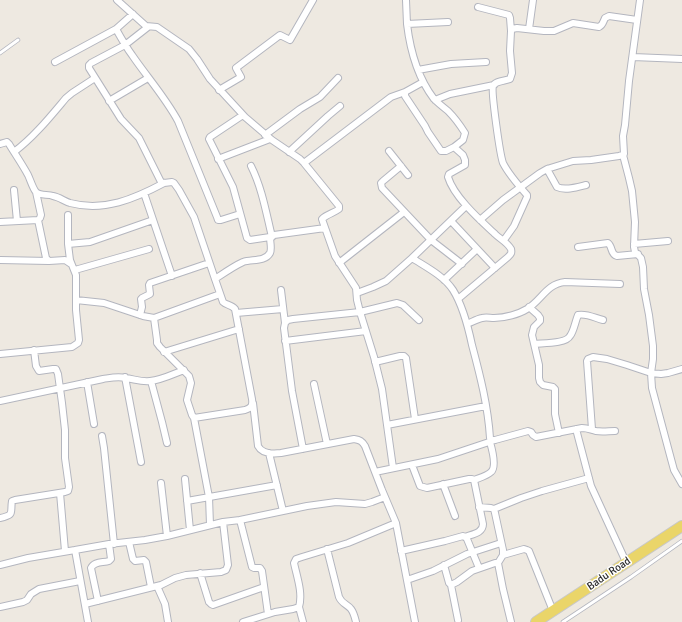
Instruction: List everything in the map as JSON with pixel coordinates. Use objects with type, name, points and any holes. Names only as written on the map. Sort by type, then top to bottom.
[{"type":"main road","name":"Badu Road","points":[[536,622],[682,526]]},
{"type":"street","points":[[116,0],[143,24],[148,27],[157,27],[189,49],[219,90],[265,135],[304,163],[339,206],[337,211],[322,219],[330,245],[339,263],[355,284],[360,312],[382,389],[393,468]]},
{"type":"street","points":[[219,90],[241,77],[236,68],[280,35],[290,40],[313,0]]},
{"type":"street","points":[[405,92],[405,96],[441,151],[446,151],[454,147],[463,140],[465,133],[460,124],[435,100],[418,70],[407,24],[406,0]]},
{"type":"street","points":[[529,29],[533,0]]},
{"type":"street","points":[[640,0],[623,132],[623,155],[632,191],[635,222],[634,244],[636,252],[643,262],[644,289],[653,346],[651,373],[652,388],[674,470],[682,484]]},
{"type":"street","points":[[435,100],[450,94],[494,85],[508,80],[512,76],[509,14],[478,7]]},
{"type":"street","points":[[54,62],[116,29],[133,14]]},
{"type":"street","points":[[511,31],[512,29],[516,28],[554,31],[570,23],[599,27],[605,18],[609,16],[637,20]]},
{"type":"street","points":[[407,24],[448,22]]},
{"type":"street","points":[[148,27],[125,45],[89,65],[89,68],[109,101],[125,123],[139,138],[161,182],[164,183]]},
{"type":"street","points":[[116,29],[125,45],[178,121],[218,220],[224,220],[240,214]]},
{"type":"street","points":[[633,57],[682,59]]},
{"type":"street","points":[[418,70],[451,64],[486,62]]},
{"type":"street","points":[[14,152],[32,137],[66,98],[94,78]]},
{"type":"street","points":[[109,101],[148,78]]},
{"type":"street","points":[[265,135],[300,109],[320,97],[338,78]]},
{"type":"street","points":[[304,163],[391,97],[405,92],[424,82]]},
{"type":"street","points":[[494,85],[494,100],[501,157],[504,165],[527,195],[514,226],[504,240]]},
{"type":"street","points":[[289,152],[340,106]]},
{"type":"street","points":[[243,114],[209,139],[233,187],[248,240],[325,228]]},
{"type":"street","points":[[218,159],[270,139]]},
{"type":"street","points":[[0,144],[7,142],[9,144],[27,173],[36,192],[41,215],[38,220],[46,258],[50,261]]},
{"type":"street","points":[[454,147],[463,155],[465,160],[464,165],[449,174],[448,177],[452,186],[466,206],[504,240],[511,249],[512,254],[458,299]]},
{"type":"street","points":[[389,151],[408,175]]},
{"type":"street","points":[[480,220],[503,200],[547,169],[573,161],[584,161],[623,155]]},
{"type":"street","points":[[215,278],[243,262],[266,257],[271,250],[271,237],[262,194],[251,166]]},
{"type":"street","points":[[400,166],[382,181],[381,186],[383,190],[432,240],[462,264]]},
{"type":"street","points":[[547,169],[558,189],[586,185]]},
{"type":"street","points":[[36,192],[39,194],[52,195],[68,202],[89,207],[115,203],[144,193],[164,183],[174,183],[194,217],[199,229],[223,302],[235,309],[253,403],[259,450],[281,453],[354,438],[362,441],[366,446],[396,523],[415,622]]},
{"type":"street","points":[[14,190],[17,222]]},
{"type":"street","points":[[144,193],[172,276]]},
{"type":"street","points":[[357,293],[386,281],[432,240],[466,206]]},
{"type":"street","points":[[339,263],[404,212]]},
{"type":"street","points":[[68,215],[68,244],[71,264]]},
{"type":"street","points":[[0,222],[38,220]]},
{"type":"street","points":[[68,244],[90,242],[154,220]]},
{"type":"street","points":[[451,221],[495,268]]},
{"type":"street","points":[[634,244],[668,241]]},
{"type":"street","points":[[578,247],[608,243],[611,246],[612,252],[615,256],[638,254]]},
{"type":"street","points":[[75,270],[149,249]]},
{"type":"street","points":[[444,280],[477,249]]},
{"type":"street","points":[[412,258],[444,280],[453,289],[458,299],[467,324],[476,360],[486,406],[490,438],[492,440],[494,464],[493,471],[474,480],[469,479],[427,488],[420,486],[412,465]]},
{"type":"street","points":[[0,260],[65,260],[71,264],[75,270],[77,280],[76,300],[79,340],[78,343],[72,346],[0,354]]},
{"type":"street","points":[[140,315],[142,305],[141,299],[150,294],[150,283],[209,263]]},
{"type":"street","points":[[467,324],[483,318],[493,318],[521,312],[530,307],[549,288],[559,283],[620,284]]},
{"type":"street","points":[[281,290],[285,323],[285,341],[292,391],[303,449]]},
{"type":"street","points":[[76,300],[104,303],[154,318],[220,294]]},
{"type":"street","points":[[285,323],[288,320],[293,319],[360,312],[397,303],[403,305],[419,320]]},
{"type":"street","points":[[530,307],[540,318],[540,321],[533,330],[532,335],[539,366],[540,382],[555,389],[555,414],[559,433]]},
{"type":"street","points":[[236,313],[283,309]]},
{"type":"street","points":[[534,344],[558,342],[567,339],[571,336],[578,315],[581,314],[603,320]]},
{"type":"street","points":[[154,318],[158,343],[164,352],[189,376],[191,383],[187,400],[194,418],[209,497],[210,525]]},
{"type":"street","points":[[164,352],[239,329]]},
{"type":"street","points":[[285,341],[366,331]]},
{"type":"street","points":[[0,518],[10,515],[12,512],[12,501],[60,493],[68,491],[69,487],[61,387],[58,374],[56,369],[38,371],[34,350]]},
{"type":"street","points":[[375,362],[400,356],[404,356],[406,358],[415,420]]},
{"type":"street","points":[[592,429],[588,382],[588,359],[593,357],[607,359],[627,364],[651,373],[661,374],[682,369]]},
{"type":"street","points":[[0,401],[61,387],[116,377],[140,381],[151,381],[184,370]]},
{"type":"street","points":[[125,378],[141,462]]},
{"type":"street","points":[[151,381],[167,443]]},
{"type":"street","points":[[87,382],[94,424]]},
{"type":"street","points":[[314,384],[327,444]]},
{"type":"street","points":[[194,418],[244,410],[250,408],[253,403]]},
{"type":"street","points":[[387,425],[486,406]]},
{"type":"street","points":[[375,472],[438,459],[528,431],[536,437],[589,428],[600,431],[614,431]]},
{"type":"street","points":[[576,429],[595,495],[626,562]]},
{"type":"street","points":[[98,601],[91,568],[92,565],[109,561],[111,559],[112,544],[102,436]]},
{"type":"street","points":[[269,452],[283,511]]},
{"type":"street","points":[[479,507],[494,509],[537,492],[589,478]]},
{"type":"street","points":[[185,479],[190,530]]},
{"type":"street","points":[[401,551],[460,536],[465,537],[481,531],[483,528],[474,480]]},
{"type":"street","points":[[161,483],[167,536]]},
{"type":"street","points":[[443,484],[454,516]]},
{"type":"street","points":[[187,501],[277,485]]},
{"type":"street","points":[[60,493],[65,551]]},
{"type":"street","points":[[0,565],[65,551],[167,536],[223,522],[240,520],[307,506],[336,502],[365,504],[385,497]]},
{"type":"street","points":[[494,509],[503,550],[503,555],[498,563],[511,622]]},
{"type":"street","points":[[240,520],[250,564],[252,567],[260,568],[262,571],[268,614]]},
{"type":"street","points":[[85,604],[154,586],[181,576],[222,572],[226,570],[228,568],[223,522]]},
{"type":"street","points":[[303,622],[299,607],[301,601],[294,563],[296,559],[348,543],[396,523]]},
{"type":"street","points":[[465,537],[479,568]]},
{"type":"street","points":[[129,542],[133,559],[135,561],[144,560],[146,562],[154,586],[165,604],[168,622]]},
{"type":"street","points":[[407,580],[433,571],[472,552],[501,543]]},
{"type":"street","points":[[327,549],[339,598],[341,602],[352,610],[356,622]]},
{"type":"street","points":[[503,555],[524,549],[529,551],[553,611]]},
{"type":"street","points":[[75,550],[88,622]]},
{"type":"street","points":[[451,585],[467,573],[498,563]]},
{"type":"street","points":[[444,565],[449,583],[451,585],[458,620]]},
{"type":"street","points":[[200,573],[209,602],[213,605],[264,587]]},
{"type":"street","points":[[0,606],[23,602],[39,589],[80,581]]},
{"type":"street","points":[[243,622],[268,614],[299,607]]},
{"type":"lane","points":[[0,53],[18,40]]},
{"type":"lane","points":[[562,622],[631,577],[682,541]]}]
